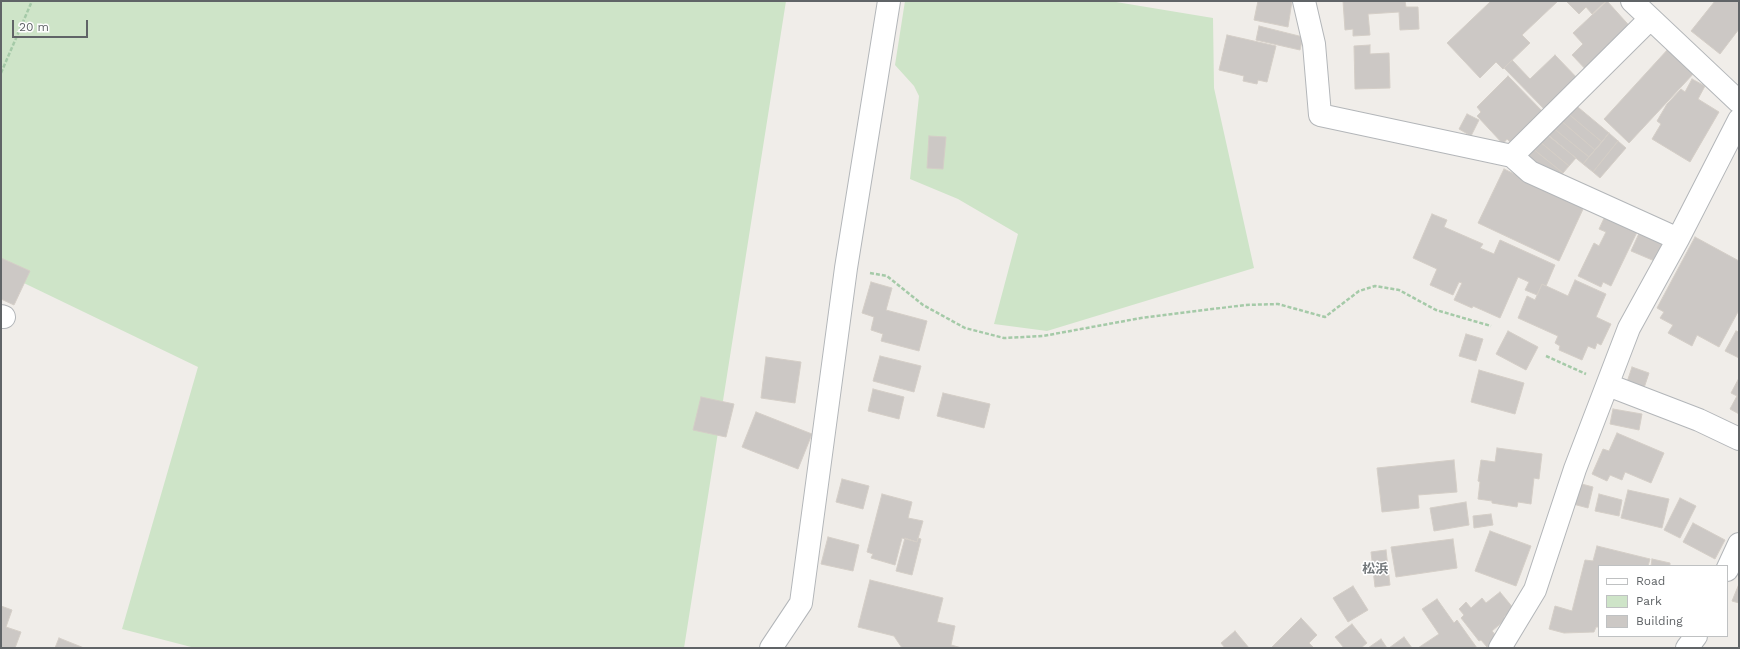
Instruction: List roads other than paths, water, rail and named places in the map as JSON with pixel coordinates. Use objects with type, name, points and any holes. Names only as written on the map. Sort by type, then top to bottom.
[{"type":"street","points":[[771,648],[801,603],[846,268],[890,1]]},
{"type":"street","points":[[1304,1],[1314,44],[1320,115],[1512,156],[1530,172],[1678,239]]},
{"type":"street","points":[[1632,1],[1650,20],[1739,102]]},
{"type":"street","points":[[1512,156],[1650,20]]},
{"type":"street","points":[[1500,648],[1535,590],[1575,469],[1629,328],[1678,239],[1739,120]]},
{"type":"street","points":[[1608,385],[1699,420],[1739,439]]},
{"type":"street","points":[[1728,568],[1739,544]]},
{"type":"street","points":[[1687,648],[1695,637]]},
{"type":"district","name":"松浜","points":[[1375,569]]}]
